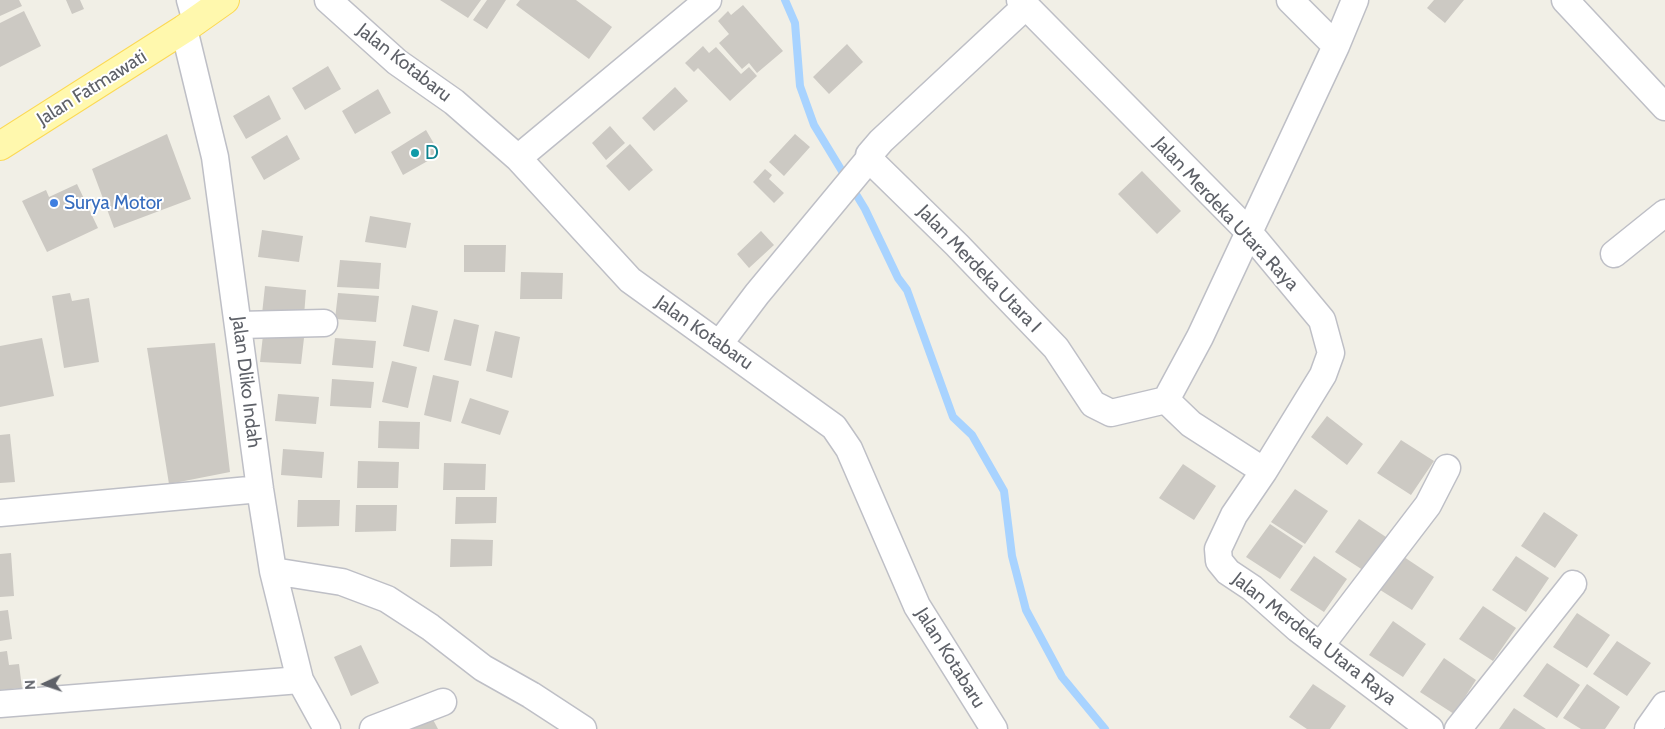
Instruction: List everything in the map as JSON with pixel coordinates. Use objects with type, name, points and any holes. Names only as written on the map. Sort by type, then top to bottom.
[{"type":"main road","name":"Jalan Fatmawati","points":[[0,146],[190,17],[225,0]]},
{"type":"street","name":"Jalan Kotabaru","points":[[328,0],[398,62],[454,102],[518,158],[630,280],[677,316],[720,343],[834,427],[849,450],[917,606],[994,729]]},
{"type":"street","points":[[518,158],[708,0]]},
{"type":"street","points":[[1290,0],[1336,46]]},
{"type":"street","points":[[1264,471],[1191,424],[1166,400],[1200,337],[1336,46],[1354,0]]},
{"type":"street","points":[[1570,2],[1665,107]]},
{"type":"street","points":[[720,343],[757,294],[863,166],[881,140],[1023,3]]},
{"type":"street","name":"Jalan Merdeka Utara Raya","points":[[1023,3],[1248,231],[1322,320],[1331,353],[1323,375],[1264,471],[1234,515],[1218,549],[1219,561],[1228,572],[1252,588],[1298,629],[1430,729]]},
{"type":"street","name":"Jalan Dliko Indah","points":[[190,17],[216,157],[260,489],[273,571],[300,680],[327,729]]},
{"type":"street","name":"Jalan Merdeka Utara I","points":[[863,166],[957,245],[1056,348],[1092,404],[1111,413],[1166,400]]},
{"type":"street","points":[[1614,254],[1665,212]]},
{"type":"street","points":[[239,325],[324,323]]},
{"type":"street","points":[[1320,645],[1428,505],[1447,468]]},
{"type":"street","points":[[0,513],[260,489]]},
{"type":"street","points":[[273,571],[342,582],[387,599],[430,627],[483,668],[531,695],[583,729]]},
{"type":"street","points":[[1458,729],[1573,584]]},
{"type":"street","points":[[0,704],[300,680]]},
{"type":"street","points":[[373,729],[443,702]]},
{"type":"street","points":[[1648,729],[1665,705]]},
{"type":"building","points":[[0,0],[19,0],[22,6],[0,16]]},
{"type":"building","points":[[66,0],[80,0],[84,9],[72,14]]},
{"type":"building","points":[[440,0],[481,0],[468,18]]},
{"type":"building","points":[[487,0],[506,0],[487,29],[473,20]]},
{"type":"building","points":[[520,0],[576,0],[612,27],[589,59],[516,5]]},
{"type":"building","points":[[1434,0],[1464,0],[1445,23],[1427,8]]},
{"type":"building","points":[[743,5],[783,51],[757,73],[749,63],[742,69],[719,43],[729,34],[718,21],[728,11],[731,15]]},
{"type":"building","points":[[24,11],[41,46],[0,67],[0,23]]},
{"type":"building","points":[[847,44],[863,62],[829,94],[813,77]]},
{"type":"building","points":[[703,46],[709,53],[716,47],[741,74],[749,67],[757,76],[730,101],[698,68],[694,72],[685,63]]},
{"type":"building","points":[[328,66],[341,89],[305,110],[292,88]]},
{"type":"building","points":[[675,87],[688,101],[654,131],[642,118]]},
{"type":"building","name":"D","points":[[378,89],[391,113],[355,134],[342,111]]},
{"type":"building","points":[[269,95],[281,119],[246,139],[233,116]]},
{"type":"building","points":[[610,126],[625,143],[606,160],[592,143]]},
{"type":"building","name":"D","points":[[426,130],[440,154],[403,175],[391,152]]},
{"type":"building","points":[[167,134],[191,199],[114,228],[92,169]]},
{"type":"building","points":[[795,134],[810,147],[784,176],[769,162]]},
{"type":"building","points":[[287,135],[300,159],[264,180],[251,157]]},
{"type":"building","points":[[630,144],[653,170],[629,191],[606,166]]},
{"type":"building","points":[[765,169],[772,175],[769,179],[784,193],[774,203],[753,182]]},
{"type":"building","points":[[1142,171],[1181,211],[1157,234],[1118,194]]},
{"type":"building","points":[[77,184],[98,228],[47,252],[22,201],[46,190],[49,197]]},
{"type":"building","points":[[370,216],[411,223],[406,248],[365,242]]},
{"type":"building","points":[[262,230],[303,236],[299,262],[258,257]]},
{"type":"building","points":[[761,231],[774,245],[749,268],[737,254]]},
{"type":"building","points":[[464,245],[506,245],[505,272],[464,272]]},
{"type":"building","points":[[340,260],[381,263],[379,289],[337,287]]},
{"type":"building","points":[[521,272],[563,273],[562,299],[520,299]]},
{"type":"building","points":[[265,286],[306,290],[304,316],[262,314]]},
{"type":"building","points":[[70,293],[72,301],[89,298],[99,362],[64,368],[52,296]]},
{"type":"building","points":[[338,293],[379,296],[376,322],[335,319]]},
{"type":"building","points":[[412,305],[438,311],[429,352],[403,346]]},
{"type":"building","points":[[454,319],[479,325],[471,366],[444,360]]},
{"type":"building","points":[[495,331],[520,337],[512,378],[486,371]]},
{"type":"building","points":[[263,335],[304,338],[301,364],[260,362]]},
{"type":"building","points":[[42,338],[54,396],[0,407],[0,346]]},
{"type":"building","points":[[335,338],[376,341],[373,368],[332,365]]},
{"type":"building","points":[[215,343],[230,472],[169,484],[147,348]]},
{"type":"building","points":[[392,361],[417,367],[408,408],[382,402]]},
{"type":"building","points":[[433,375],[459,381],[451,422],[424,415]]},
{"type":"building","points":[[332,379],[374,382],[371,408],[330,406]]},
{"type":"building","points":[[278,394],[319,397],[316,424],[275,421]]},
{"type":"building","points":[[470,398],[509,411],[500,435],[461,423]]},
{"type":"building","points":[[1327,416],[1363,444],[1347,465],[1311,437]]},
{"type":"building","points":[[379,421],[420,422],[419,449],[378,448]]},
{"type":"building","points":[[10,434],[15,482],[0,483],[0,435]]},
{"type":"building","points":[[1401,440],[1434,461],[1411,495],[1377,473]]},
{"type":"building","points":[[283,449],[324,452],[322,478],[281,475]]},
{"type":"building","points":[[358,461],[399,462],[398,488],[357,488]]},
{"type":"building","points":[[444,463],[486,464],[485,490],[443,490]]},
{"type":"building","points":[[1183,464],[1216,486],[1194,520],[1159,498]]},
{"type":"building","points":[[1295,489],[1328,511],[1305,544],[1271,522]]},
{"type":"building","points":[[456,497],[497,497],[496,523],[455,524]]},
{"type":"building","points":[[298,500],[340,500],[339,526],[297,527]]},
{"type":"building","points":[[356,505],[397,505],[396,531],[355,532]]},
{"type":"building","points":[[1544,512],[1578,535],[1555,568],[1521,546]]},
{"type":"building","points":[[1359,519],[1392,541],[1369,574],[1335,552]]},
{"type":"building","points":[[1270,524],[1303,546],[1280,579],[1246,557]]},
{"type":"building","points":[[451,539],[493,540],[492,566],[450,567]]},
{"type":"building","points":[[11,553],[14,596],[0,597],[0,554]]},
{"type":"building","points":[[1401,555],[1434,577],[1412,610],[1377,588]]},
{"type":"building","points":[[1314,556],[1347,579],[1324,612],[1290,590]]},
{"type":"building","points":[[1516,556],[1549,578],[1526,612],[1492,590]]},
{"type":"building","points":[[1483,606],[1516,628],[1493,661],[1459,639]]},
{"type":"building","points":[[8,610],[12,639],[0,641],[0,611]]},
{"type":"building","points":[[1577,613],[1610,635],[1587,668],[1553,647]]},
{"type":"building","points":[[1393,621],[1426,644],[1403,677],[1369,655]]},
{"type":"building","points":[[1617,641],[1651,663],[1627,696],[1593,674]]},
{"type":"building","points":[[361,645],[379,683],[351,696],[334,657]]},
{"type":"building","points":[[7,651],[9,665],[19,664],[22,688],[0,690],[0,652]]},
{"type":"building","points":[[1444,658],[1476,680],[1454,714],[1420,692]]},
{"type":"building","points":[[1547,663],[1580,685],[1557,718],[1523,696]]},
{"type":"building","points":[[1313,684],[1346,706],[1330,729],[1307,729],[1289,717]]},
{"type":"building","points":[[1587,684],[1620,707],[1605,729],[1581,729],[1563,718]]},
{"type":"building","points":[[1514,708],[1546,729],[1499,729]]},
{"type":"building","points":[[429,712],[438,729],[405,729]]},
{"type":"waterway","points":[[785,0],[795,23],[800,86],[814,125],[865,209],[898,278],[907,290],[953,417],[972,435],[1004,491],[1012,556],[1026,610],[1062,677],[1105,729]]},
{"type":"place","name":"D","points":[[415,153]]},
{"type":"place","name":"Surya Motor","points":[[54,203]]}]
